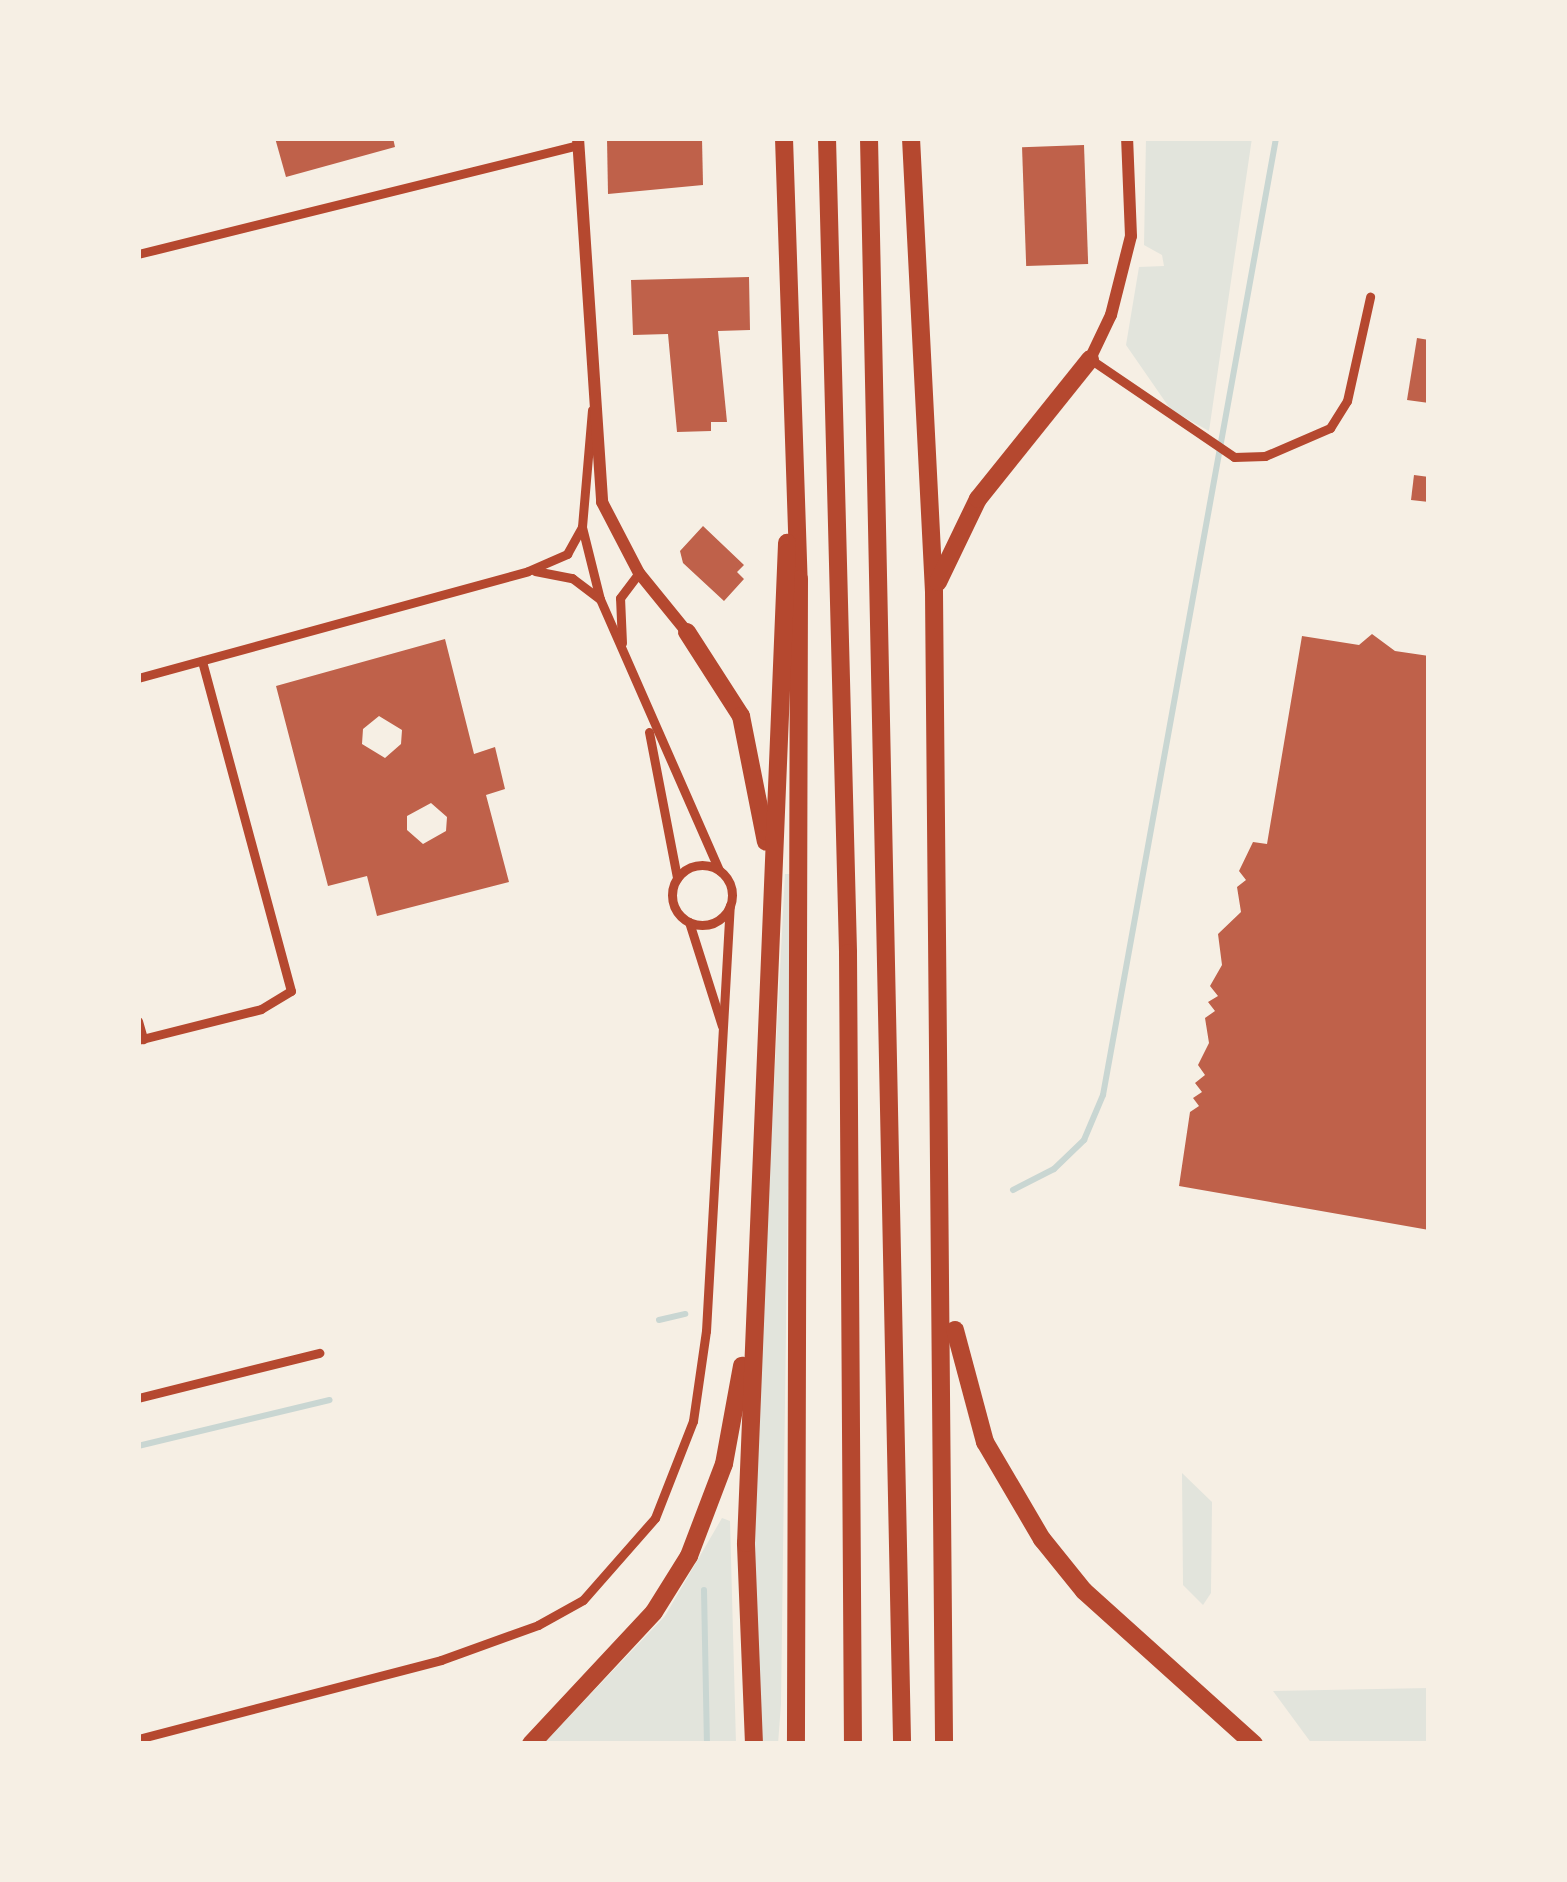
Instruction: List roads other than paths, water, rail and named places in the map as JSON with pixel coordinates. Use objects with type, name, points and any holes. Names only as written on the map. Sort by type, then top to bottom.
[{"type":"highway","points":[[784,138],[800,649],[796,1744]]},
{"type":"highway","points":[[826,138],[848,953],[853,1744]]},
{"type":"highway","points":[[869,138],[902,1744]]},
{"type":"highway","points":[[911,138],[934,592],[946,1241],[944,1744]]},
{"type":"highway","points":[[934,592],[977,499],[1090,359]]},
{"type":"highway","points":[[754,1744],[746,1543],[792,431]]},
{"type":"highway","points":[[687,632],[741,716],[753,751],[772,918]]},
{"type":"highway","points":[[946,1241],[969,1400],[1022,1511],[1084,1591],[1254,1744]]},
{"type":"highway","points":[[531,1744],[654,1612],[689,1556],[724,1464],[753,1306]]},
{"type":"street","points":[[1127,138],[1131,236],[1111,314],[1090,359],[1203,438],[1234,457],[1265,456],[1330,428],[1347,401],[1370,297]]},
{"type":"street","points":[[138,254],[579,141],[592,410],[602,502],[639,573],[687,632]]},
{"type":"street","points":[[138,1738],[492,1644],[572,1608],[633,1548],[673,1481],[699,1387],[732,890],[641,704],[600,598],[582,527],[592,410]]},
{"type":"street","points":[[138,678],[528,571],[567,554],[582,527]]},
{"type":"street","points":[[528,571],[572,578],[600,598]]},
{"type":"street","points":[[623,654],[620,598],[639,573]]},
{"type":"street","points":[[138,1021],[141,1039],[261,1009],[291,991],[202,661]]},
{"type":"street","points":[[641,704],[677,878],[672,900],[688,922],[725,1036]]},
{"type":"street","points":[[677,878],[697,866],[719,870]]},
{"type":"street","points":[[688,922],[713,923],[730,906]]},
{"type":"street","points":[[138,1398],[320,1353]]},
{"type":"waterway","points":[[1013,1190],[1054,1169],[1084,1140],[1103,1095],[1276,138]]},
{"type":"waterway","points":[[659,1320],[685,1314]]},
{"type":"waterway","points":[[138,1446],[330,1400]]},
{"type":"waterway","points":[[704,1590],[707,1744]]}]
